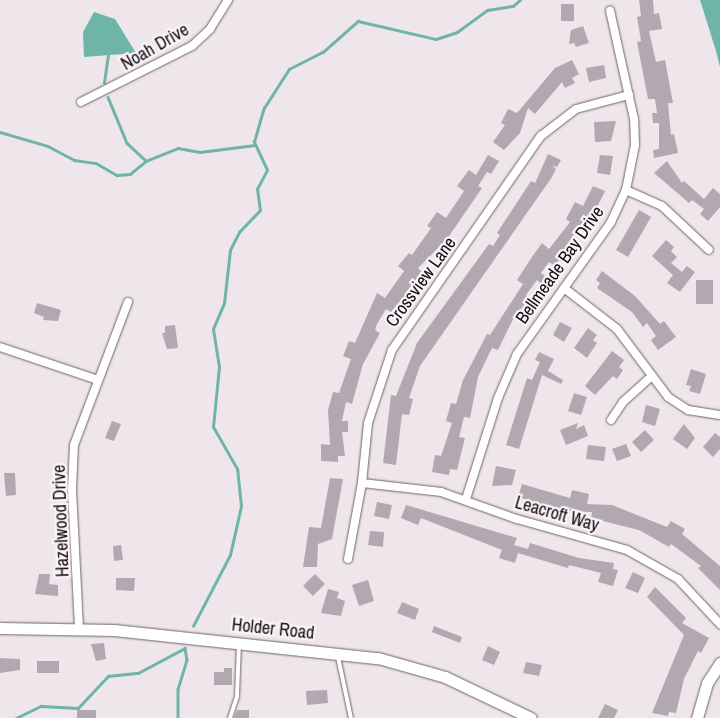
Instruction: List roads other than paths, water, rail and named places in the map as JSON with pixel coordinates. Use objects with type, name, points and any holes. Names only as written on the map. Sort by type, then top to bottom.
[{"type":"street","name":"Noah Drive","points":[[80,102],[192,46],[210,29],[228,0]]},
{"type":"street","name":"Bellmeade Bay Drive","points":[[466,499],[507,375],[530,333],[611,222],[626,190],[635,145],[628,95],[610,11]]},
{"type":"street","name":"Crossview Lane","points":[[348,559],[362,483],[365,438],[379,380],[392,350],[423,302],[481,226],[541,136],[576,109],[628,95]]},
{"type":"street","points":[[626,190],[662,206],[709,250]]},
{"type":"street","points":[[564,288],[617,329],[651,377],[677,404],[698,413],[720,415]]},
{"type":"street","name":"Hazelwood Drive","points":[[79,628],[72,490],[74,445],[128,302]]},
{"type":"street","points":[[0,347],[98,380]]},
{"type":"street","points":[[611,420],[622,402],[651,377]]},
{"type":"street","name":"Leacroft Way","points":[[362,483],[441,492],[466,499],[516,519],[645,557],[678,578],[720,624]]},
{"type":"street","name":"Holder Road","points":[[0,628],[79,628],[338,653],[427,670],[484,693],[531,718]]},
{"type":"street","points":[[697,718],[707,683],[720,663]]},
{"type":"lane","points":[[230,718],[237,696],[239,643]]},
{"type":"lane","points":[[338,653],[351,718]]},
{"type":"waterway","points":[[193,626],[230,555],[241,506],[237,469],[213,427],[219,367],[213,329],[224,303],[230,250],[239,232],[260,210],[257,189],[267,170],[254,142],[264,108],[289,69],[323,52],[358,21],[436,39],[457,32],[487,10],[513,6],[520,0]]},
{"type":"waterway","points":[[104,83],[108,54]]},
{"type":"waterway","points":[[108,97],[127,143],[146,161]]},
{"type":"waterway","points":[[0,132],[48,146],[74,160],[96,163],[117,175],[130,174],[146,161],[178,148],[200,152],[255,145]]},
{"type":"waterway","points":[[16,718],[41,706],[78,708],[108,676],[138,673],[185,648],[187,660],[178,689],[178,718]]}]
